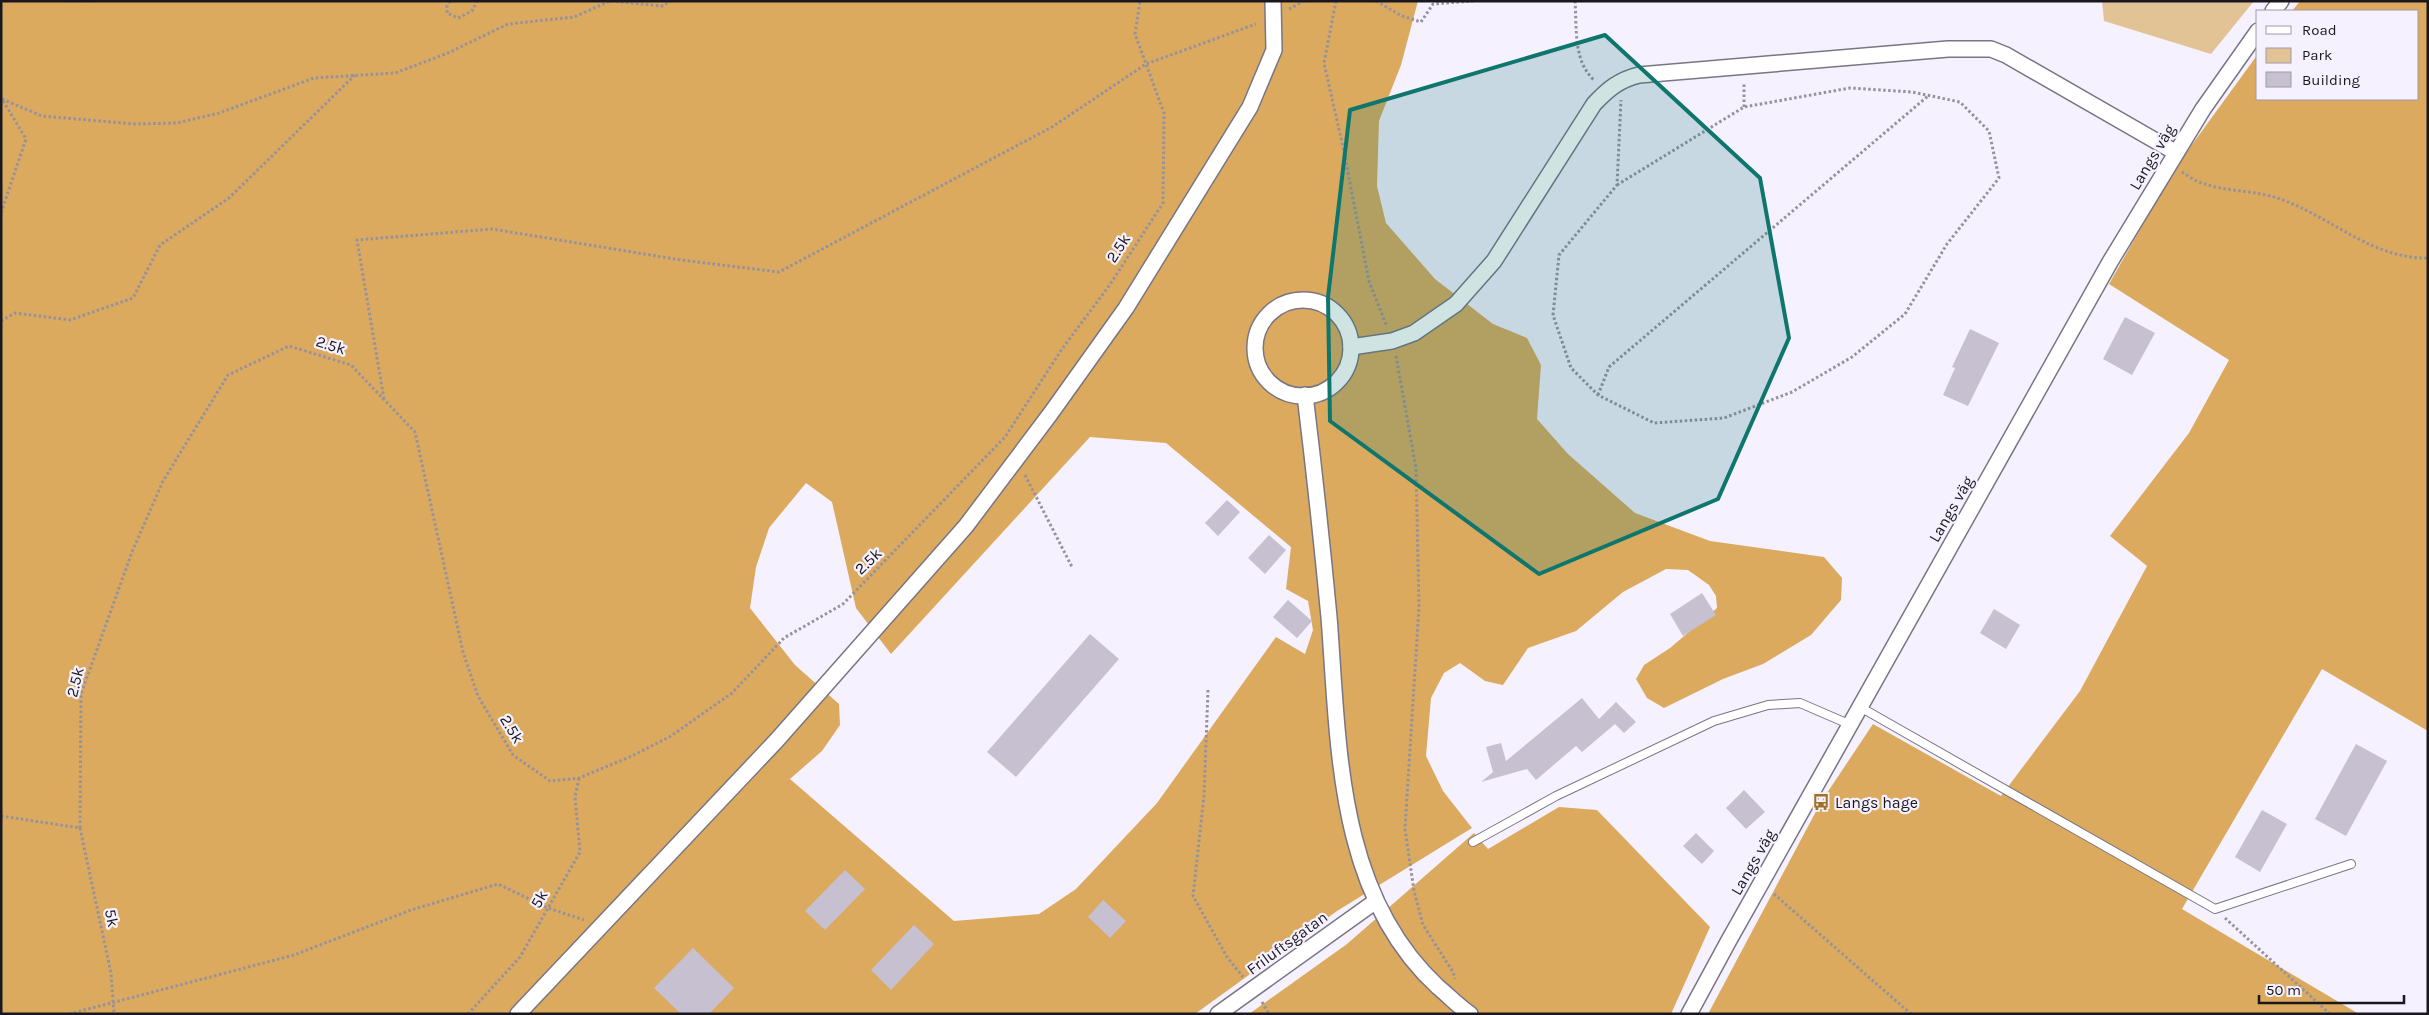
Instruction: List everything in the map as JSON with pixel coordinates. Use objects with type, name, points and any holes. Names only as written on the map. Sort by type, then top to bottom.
[{"type":"street","points":[[518,1014],[777,740],[966,526],[1016,459],[1126,308],[1250,107],[1274,50],[1273,1]]},
{"type":"street","name":"Langs väg","points":[[1690,1014],[1761,883],[2110,262],[2172,158],[2224,78],[2256,34]]},
{"type":"street","points":[[1351,347],[1392,341],[1414,333],[1443,315],[1478,281],[1504,246],[1590,110],[1606,91],[1622,80],[1639,75],[1948,49],[1991,49],[2006,55],[2172,158]]},
{"type":"street","points":[[1299,300],[1322,304],[1335,313],[1345,325],[1351,347],[1349,362],[1338,380],[1320,393],[1305,395],[1290,394],[1276,387],[1265,376],[1258,362],[1256,347],[1258,332],[1271,312],[1284,304],[1299,300]]},
{"type":"street","points":[[1305,395],[1326,586],[1344,792],[1364,873],[1386,921],[1414,962],[1430,980],[1470,1014]]},
{"type":"street","name":"Friluftsgatan","points":[[1218,1014],[1376,900]]},
{"type":"lane","points":[[1473,842],[1628,760],[1714,721],[1768,704],[1800,703],[1851,725]]},
{"type":"lane","points":[[1860,707],[2216,909],[2351,864]]},
{"type":"path","points":[[66,1],[94,1]]},
{"type":"path","points":[[450,1],[446,6],[447,13],[458,18],[472,11],[477,1]]},
{"type":"path","points":[[2,99],[42,116],[134,124],[177,124],[219,113],[314,78],[395,73],[448,53],[508,24],[574,17],[610,1],[662,6],[671,1]]},
{"type":"path","name":"2.5k","points":[[80,828],[81,694],[132,552],[163,480],[228,375],[289,346],[351,364],[415,432],[463,652],[478,696],[513,755],[550,781],[579,778],[671,736],[732,693],[784,638],[843,604],[896,552],[1005,437],[1062,349],[1108,286],[1163,203],[1164,113],[1136,34],[1140,1]]},
{"type":"path","points":[[1336,1],[1324,63],[1343,147],[1368,281],[1392,341],[1416,468],[1419,607],[1405,829],[1414,891],[1423,925],[1453,972],[1456,981]]},
{"type":"path","points":[[1376,1],[1402,16],[1421,22],[1434,4],[1473,1]]},
{"type":"path","points":[[1575,1],[1579,58],[1588,74],[1606,91]]},
{"type":"path","points":[[384,399],[357,240],[492,230],[681,260],[779,272],[1052,127],[1146,64],[1274,18]]},
{"type":"path","points":[[1744,67],[1744,107]]},
{"type":"path","points":[[1,321],[15,313],[70,320],[133,298],[160,245],[229,198],[356,74]]},
{"type":"path","points":[[1617,186],[1622,80]]},
{"type":"path","points":[[1850,88],[1929,95],[1960,102],[1989,131],[1999,178],[1947,244],[1905,314],[1852,357],[1792,392],[1724,418],[1654,423],[1598,395],[1571,368],[1553,315],[1559,255],[1617,186],[1679,145],[1744,107],[1850,88]]},
{"type":"path","points":[[1598,395],[1609,367],[1929,95]]},
{"type":"path","points":[[1,214],[26,139],[2,99]]},
{"type":"path","points":[[2172,158],[2202,184],[2275,197],[2302,207],[2338,230],[2395,255],[2428,258]]},
{"type":"path","points":[[1016,459],[1072,567]]},
{"type":"path","points":[[1208,690],[1204,796],[1193,896],[1228,957],[1253,989],[1269,1014]]},
{"type":"path","name":"5k","points":[[468,1014],[520,957],[580,852],[575,797],[579,778]]},
{"type":"path","points":[[1,816],[80,828]]},
{"type":"path","name":"5k","points":[[80,828],[111,973],[114,1014]]},
{"type":"path","points":[[1761,883],[1911,1014]]},
{"type":"path","points":[[69,1014],[294,955],[411,910],[498,884],[548,908],[601,926]]},
{"type":"path","points":[[2216,909],[2330,1014]]},
{"type":"highlighted area","points":[[1605,35],[1760,178],[1789,338],[1718,499],[1539,574],[1330,421],[1328,297],[1350,110]]},
{"type":"green space","points":[[2102,1],[2254,1],[2211,54],[2104,21]]},
{"type":"shaded area","points":[[1,1],[1418,1],[1401,65],[1379,121],[1377,186],[1386,223],[1435,279],[1493,324],[1527,338],[1541,365],[1537,419],[1568,454],[1635,513],[1710,541],[1824,557],[1842,578],[1841,600],[1811,635],[1763,664],[1723,679],[1664,708],[1647,698],[1636,679],[1644,665],[1670,648],[1717,608],[1716,596],[1709,585],[1688,570],[1666,569],[1623,592],[1576,631],[1528,648],[1503,685],[1485,681],[1460,663],[1444,673],[1431,698],[1426,756],[1443,791],[1472,828],[1337,911],[1195,1014],[1,1014]],"holes":[[[1090,437],[1166,443],[1291,547],[1286,589],[1308,601],[1313,630],[1305,654],[1276,637],[1157,803],[1076,889],[1039,914],[954,921],[790,779],[822,751],[840,725],[839,704],[795,665],[750,608],[756,567],[769,528],[806,483],[832,502],[856,608],[891,654]]]},
{"type":"shaded area","points":[[2300,1],[2428,1],[2428,731],[2322,669],[2182,909],[2359,1014],[1708,1014],[1821,802],[1873,724],[2001,796],[2080,691],[2147,566],[2110,536],[2189,433],[2229,360],[2109,284],[2175,168],[2256,57],[2256,100],[2419,100],[2419,10],[2293,10]]},
{"type":"shaded area","points":[[1559,807],[1597,810],[1710,927],[1671,1014],[1249,1014],[1347,944],[1474,833],[1488,849]]},
{"type":"building","points":[[2125,317],[2155,333],[2132,375],[2103,359]]},
{"type":"building","points":[[1970,329],[1999,343],[1968,406],[1943,395],[1955,368],[1952,367]]},
{"type":"building","points":[[1227,500],[1240,512],[1218,536],[1205,523]]},
{"type":"building","points":[[1269,535],[1286,550],[1265,574],[1248,558]]},
{"type":"building","points":[[1702,593],[1716,615],[1683,636],[1670,614]]},
{"type":"building","points":[[1288,600],[1312,621],[1297,638],[1273,617]]},
{"type":"building","points":[[1994,609],[2020,625],[2006,649],[1980,633]]},
{"type":"building","points":[[1090,634],[1119,659],[1016,777],[987,752]]},
{"type":"building","points":[[1582,698],[1599,719],[1616,702],[1636,722],[1624,733],[1615,724],[1582,752],[1576,746],[1536,780],[1527,769],[1481,782],[1493,772],[1486,747],[1501,743],[1506,761]]},
{"type":"building","points":[[2356,744],[2387,761],[2346,836],[2315,819]]},
{"type":"building","points":[[1744,790],[1765,812],[1746,829],[1726,808]]},
{"type":"building","points":[[2262,810],[2287,824],[2260,872],[2235,857]]},
{"type":"building","points":[[1696,833],[1714,851],[1702,864],[1683,846]]},
{"type":"building","points":[[845,870],[865,889],[825,930],[805,911]]},
{"type":"building","points":[[1103,900],[1126,921],[1110,938],[1088,917]]},
{"type":"building","points":[[914,925],[934,944],[891,990],[871,970]]},
{"type":"building","points":[[693,948],[734,988],[709,1014],[681,1014],[654,988]]},
{"type":"place","name":"Langs hage","points":[[1821,802]]}]
